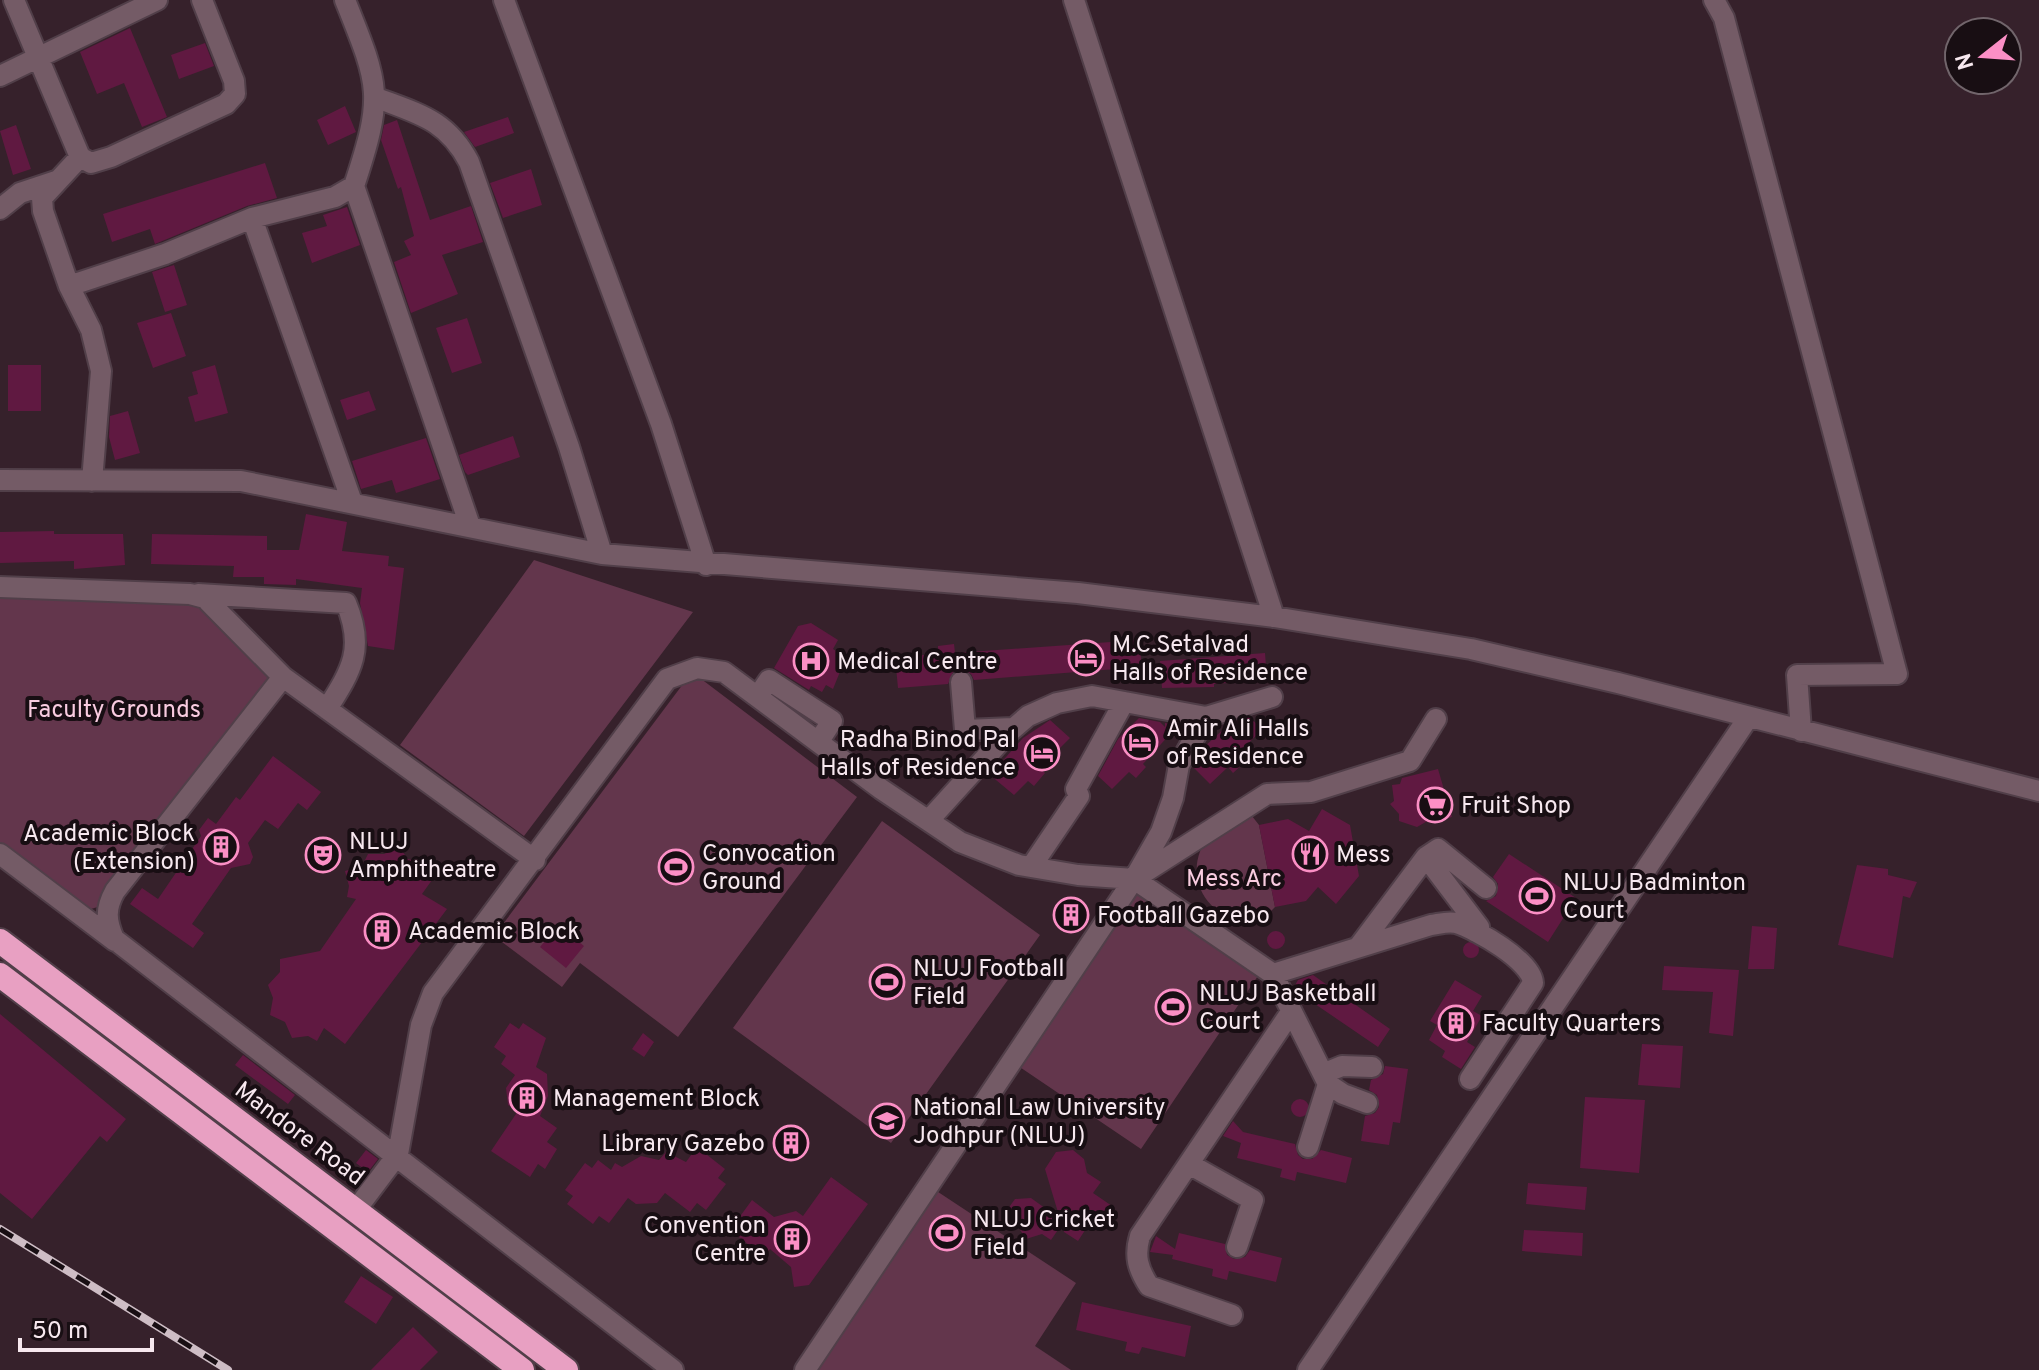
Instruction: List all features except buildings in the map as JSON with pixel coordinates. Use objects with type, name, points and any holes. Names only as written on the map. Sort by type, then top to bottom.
[{"type":"highway","name":"Mandore Road","points":[[0,941],[566,1370]]},
{"type":"highway","points":[[0,975],[522,1370]]},
{"type":"street","points":[[14,0],[80,157],[91,163],[111,157],[226,104],[235,94],[234,81],[202,0]]},
{"type":"street","points":[[0,76],[157,0]]},
{"type":"street","points":[[345,0],[370,62],[377,98],[374,123],[354,186],[470,526]]},
{"type":"street","points":[[504,0],[661,424],[706,565]]},
{"type":"street","points":[[1074,0],[1274,617]]},
{"type":"street","points":[[1714,0],[1724,18],[1897,674],[1797,675],[1801,731]]},
{"type":"street","points":[[377,98],[443,126],[469,162],[569,447],[602,554]]},
{"type":"street","points":[[80,157],[42,198],[43,211],[69,286],[91,330],[101,371],[92,481]]},
{"type":"street","points":[[0,209],[20,193],[57,180]]},
{"type":"street","points":[[69,286],[165,254],[252,218],[335,197],[354,186]]},
{"type":"street","points":[[252,218],[352,502]]},
{"type":"street","points":[[0,480],[241,481],[602,554],[706,565],[855,573],[1274,617],[1471,649],[1618,683],[2039,791]]},
{"type":"street","points":[[0,587],[346,603],[357,630],[349,674],[327,709]]},
{"type":"street","points":[[190,594],[216,606],[283,677],[535,860]]},
{"type":"street","points":[[355,1211],[398,1154],[427,1005],[667,679],[697,668],[724,672],[960,842],[1031,867],[1134,879],[1273,974],[1326,1079],[1343,1094],[1367,1103]]},
{"type":"street","points":[[128,951],[111,931],[108,904],[283,677]]},
{"type":"street","points":[[961,682],[965,730],[1013,728]]},
{"type":"street","points":[[929,820],[1013,728],[1028,716],[1057,703],[1092,696],[1206,717],[1272,697]]},
{"type":"street","points":[[1031,867],[1079,796],[1076,789],[1124,702]]},
{"type":"street","points":[[805,1370],[1134,879],[1161,832],[1173,798],[1179,765],[1206,717]]},
{"type":"street","points":[[1308,1370],[1748,718]]},
{"type":"street","points":[[1134,879],[1267,794],[1311,792],[1410,761],[1436,719]]},
{"type":"street","points":[[1360,945],[1426,857],[1438,849],[1486,888]]},
{"type":"street","points":[[0,854],[398,1154],[673,1370]]},
{"type":"street","points":[[1426,857],[1479,927],[1476,932]]},
{"type":"street","points":[[1273,974],[1360,945],[1453,922],[1476,932],[1529,969],[1533,983],[1470,1079]]},
{"type":"street","points":[[1232,1315],[1149,1286],[1136,1259],[1140,1236],[1291,1012]]},
{"type":"street","points":[[1308,1147],[1326,1079],[1342,1066],[1372,1067]]},
{"type":"street","points":[[1189,1164],[1253,1200],[1237,1247]]},
{"type":"green space","points":[[534,560],[693,612],[524,836],[400,745]]},
{"type":"green space","name":"Faculty Grounds","points":[[0,591],[190,594],[283,677],[108,904],[77,913],[0,854]]},
{"type":"green space","name":"Convocation Ground","points":[[692,672],[857,797],[678,1037],[580,963],[562,987],[494,936]]},
{"type":"green space","name":"Mess Arc","points":[[1252,816],[1259,825],[1275,907],[1261,921],[1234,918],[1214,908],[1202,892],[1197,873],[1199,854],[1209,836],[1227,823]]},
{"type":"green space","name":"NLUJ Football Field","points":[[882,821],[1040,935],[891,1143],[733,1028]]},
{"type":"green space","points":[[1134,879],[1264,967],[1141,1149],[1011,1061]]},
{"type":"green space","name":"NLUJ Cricket Field","points":[[926,1184],[1076,1283],[1035,1346],[1071,1370],[803,1370]]},
{"type":"railway","points":[[0,1229],[228,1370]]},
{"type":"place","name":"M.C.Setalvad Halls of Residence","points":[[1086,658]]},
{"type":"place","name":"Medical Centre","points":[[811,661]]},
{"type":"place","name":"Amir Ali Halls of Residence","points":[[1140,742]]},
{"type":"place","name":"Radha Binod Pal Halls of Residence","points":[[1042,753]]},
{"type":"place","name":"Fruit Shop","points":[[1435,805]]},
{"type":"place","name":"Academic Block (Extension)","points":[[221,847]]},
{"type":"place","name":"Mess","points":[[1310,854]]},
{"type":"place","name":"NLUJ Amphitheatre","points":[[323,855]]},
{"type":"place","name":"Convocation Ground","points":[[676,867]]},
{"type":"place","name":"NLUJ Badminton Court","points":[[1537,896]]},
{"type":"place","name":"Football Gazebo","points":[[1071,915]]},
{"type":"place","name":"Academic Block","points":[[382,931]]},
{"type":"place","name":"NLUJ Football Field","points":[[887,982]]},
{"type":"place","name":"NLUJ Basketball Court","points":[[1173,1007]]},
{"type":"place","name":"Faculty Quarters","points":[[1456,1023]]},
{"type":"place","name":"Management Block","points":[[527,1098]]},
{"type":"place","name":"National Law University Jodhpur (NLUJ)","points":[[887,1121]]},
{"type":"place","name":"Library Gazebo","points":[[791,1143]]},
{"type":"place","name":"NLUJ Cricket Field","points":[[947,1233]]},
{"type":"place","name":"Convention Centre","points":[[792,1239]]}]
